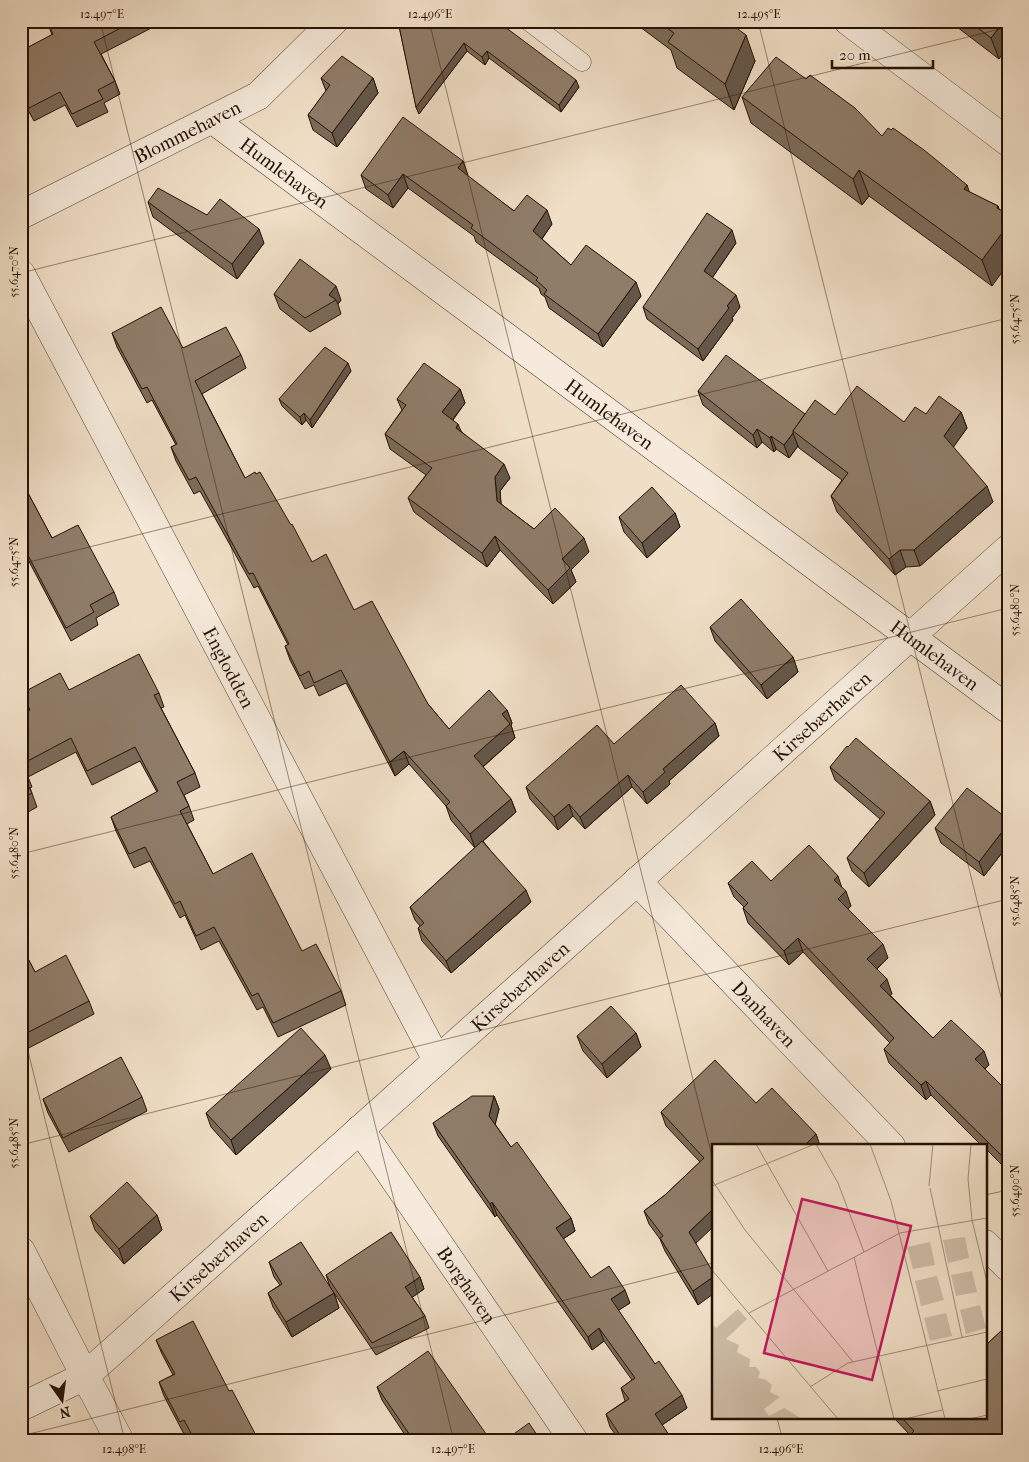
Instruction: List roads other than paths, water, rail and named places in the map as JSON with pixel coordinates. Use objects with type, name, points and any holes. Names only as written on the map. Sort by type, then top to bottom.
[{"type":"street","name":"Blommehaven","points":[[21,215],[258,96],[334,21]]},
{"type":"street","points":[[848,21],[1008,142]]},
{"type":"street","name":"Humlehaven","points":[[212,119],[1008,709]]},
{"type":"street","name":"Englodden","points":[[21,274],[437,1060]]},
{"type":"street","name":"Kirsebærhaven","points":[[21,1407],[84,1376],[1008,549]]},
{"type":"street","name":"Danhaven","points":[[637,881],[889,1144]]},
{"type":"street","name":"Borghaven","points":[[360,1128],[574,1441]]},
{"type":"street","points":[[986,1245],[1008,1267]]},
{"type":"street","points":[[21,1250],[84,1376],[120,1441]]},
{"type":"lane","points":[[528,21],[582,62]]}]
